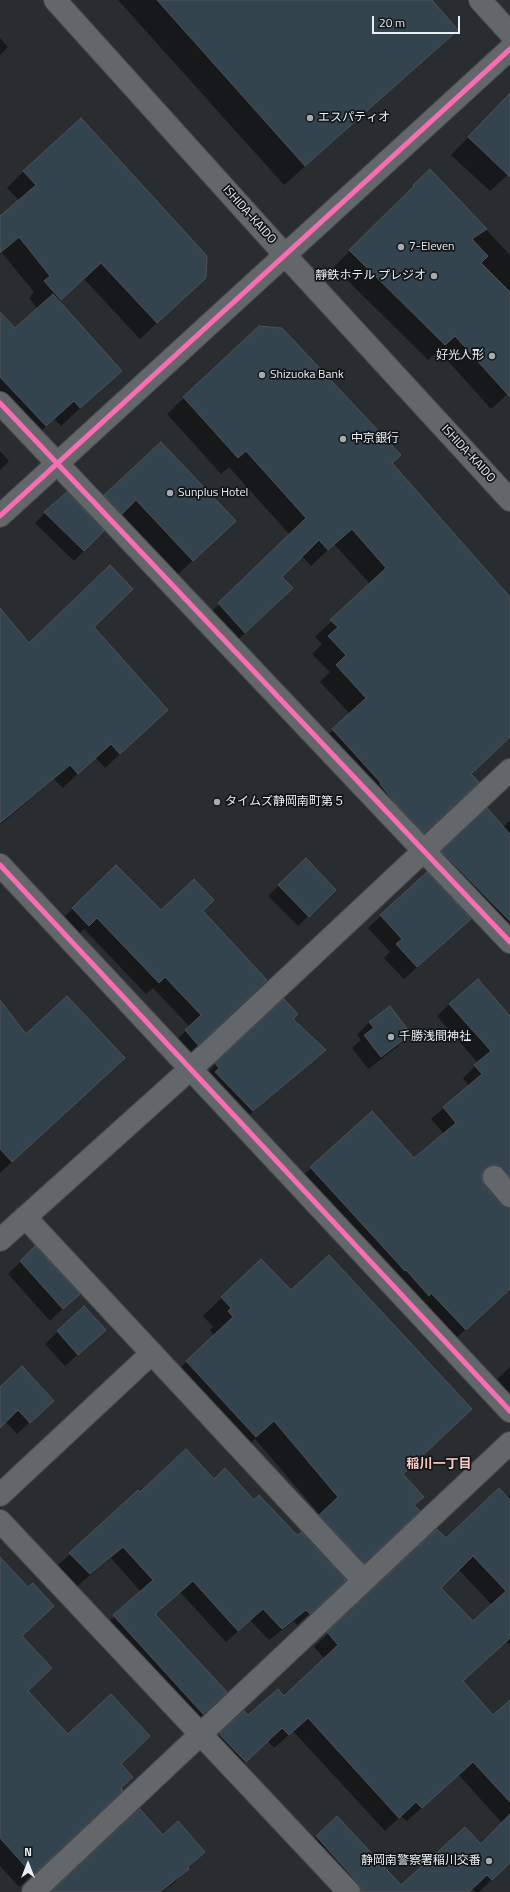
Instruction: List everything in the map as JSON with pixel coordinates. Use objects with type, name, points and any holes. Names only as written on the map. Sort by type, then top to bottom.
[{"type":"street","name":"ISHIDA-KAIDO","points":[[55,0],[285,255],[510,500]]},
{"type":"street","points":[[480,0],[510,33]]},
{"type":"street","points":[[0,516],[510,49]]},
{"type":"street","points":[[0,403],[510,942]]},
{"type":"street","points":[[0,1240],[192,1068],[510,770]]},
{"type":"street","points":[[0,865],[192,1068],[510,1411]]},
{"type":"street","points":[[494,1177],[510,1196]]},
{"type":"street","points":[[25,1217],[363,1580]]},
{"type":"street","points":[[0,1495],[152,1353]]},
{"type":"street","points":[[33,1892],[202,1735],[363,1580],[510,1443]]},
{"type":"street","points":[[0,1521],[349,1892]]},
{"type":"building","name":"エスパティオ","points":[[157,0],[432,0],[458,30],[305,166]]},
{"type":"building","points":[[510,93],[510,177],[468,137]]},
{"type":"building","points":[[81,118],[207,256],[206,278],[157,323],[101,263],[61,300],[44,281],[50,276],[19,237],[0,253],[0,216],[36,185],[23,171]]},
{"type":"building","name":"靜鉄ホテル プレジオ","points":[[430,169],[487,229],[472,239],[488,256],[481,263],[510,292],[510,397],[455,336],[445,345],[349,250]]},
{"type":"building","points":[[53,294],[122,371],[80,408],[74,401],[46,426],[0,377],[0,312],[15,328]]},
{"type":"building","points":[[259,326],[282,328],[401,455],[392,463],[510,597],[510,737],[471,774],[479,782],[424,833],[396,804],[380,784],[381,783],[332,729],[366,698],[336,665],[346,655],[328,636],[338,627],[330,620],[386,568],[352,529],[328,550],[319,540],[282,577],[293,588],[245,633],[218,603],[306,518],[246,451],[238,458],[183,397]]},
{"type":"building","points":[[161,442],[236,521],[193,561],[136,500],[122,514],[104,495]]},
{"type":"building","points":[[67,492],[104,531],[84,551],[44,512]]},
{"type":"building","points":[[110,565],[133,589],[94,627],[168,710],[120,754],[111,744],[78,774],[70,765],[0,823],[0,608],[29,643]]},
{"type":"building","points":[[487,808],[510,834],[510,921],[441,851]]},
{"type":"building","points":[[306,858],[336,890],[309,917],[278,885]]},
{"type":"building","points":[[116,865],[161,910],[194,879],[214,900],[203,911],[267,980],[198,1045],[185,1030],[201,1015],[165,977],[159,983],[97,918],[89,926],[72,908]]},
{"type":"building","points":[[427,872],[471,919],[417,967],[396,944],[402,939],[380,915]]},
{"type":"building","points":[[478,979],[510,1016],[510,1177],[499,1165],[492,1165],[486,1168],[482,1173],[482,1179],[484,1185],[500,1204],[510,1208],[510,1289],[466,1330],[431,1293],[429,1296],[406,1270],[405,1271],[310,1167],[372,1111],[414,1158],[456,1123],[443,1107],[482,1074],[474,1065],[491,1051],[449,1004]]},
{"type":"building","points":[[67,996],[125,1058],[12,1162],[0,1149],[0,1000],[26,1034]]},
{"type":"building","points":[[284,999],[298,1014],[293,1019],[326,1050],[253,1111],[215,1072],[219,1068],[215,1063]]},
{"type":"building","points":[[390,1006],[411,1034],[381,1057],[364,1035],[374,1028],[369,1022]]},
{"type":"building","points":[[35,1246],[80,1294],[63,1309],[20,1261]]},
{"type":"building","points":[[329,1255],[472,1409],[403,1474],[424,1497],[414,1505],[420,1511],[364,1563],[319,1515],[338,1497],[274,1421],[256,1437],[186,1361],[233,1317],[228,1311],[231,1308],[221,1297],[261,1259],[291,1290]]},
{"type":"building","points":[[84,1306],[106,1330],[78,1355],[57,1331]]},
{"type":"building","points":[[22,1366],[54,1401],[30,1423],[18,1410],[0,1428],[0,1387]]},
{"type":"building","points":[[186,1449],[214,1479],[225,1468],[254,1500],[259,1495],[295,1533],[298,1535],[301,1532],[346,1580],[310,1614],[306,1610],[282,1629],[263,1609],[238,1631],[193,1581],[155,1614],[227,1692],[203,1714],[113,1615],[153,1580],[123,1547],[90,1574],[69,1553],[138,1490],[140,1492]]},
{"type":"building","points":[[499,1488],[510,1500],[510,1638],[463,1681],[493,1715],[510,1700],[510,1802],[473,1762],[422,1808],[416,1802],[399,1818],[308,1718],[289,1735],[282,1728],[246,1762],[221,1736],[220,1733],[244,1711],[248,1715],[278,1689],[284,1696],[338,1645],[327,1632],[437,1529],[446,1538]],"holes":[[[473,1556],[506,1591],[473,1621],[441,1588]]]},
{"type":"building","points":[[0,1557],[28,1587],[33,1583],[54,1606],[22,1636],[52,1668],[28,1691],[68,1734],[111,1694],[150,1736],[121,1764],[133,1777],[121,1788],[123,1790],[33,1875],[0,1838]]},
{"type":"building","points":[[140,1809],[163,1835],[178,1821],[205,1852],[188,1867],[189,1869],[160,1892],[51,1892]]},
{"type":"building","points":[[510,1814],[510,1863],[492,1880],[487,1875],[469,1892],[361,1892],[358,1883],[316,1836],[337,1816],[401,1885],[465,1827],[481,1844]]},
{"type":"cycle path","points":[[0,516],[510,49]]},
{"type":"cycle path","points":[[0,403],[510,942]]},
{"type":"cycle path","points":[[0,865],[510,1411]]},
{"type":"place","name":"エスパティオ","points":[[310,118]]},
{"type":"place","name":"7-Eleven","points":[[401,247]]},
{"type":"place","name":"靜鉄ホテル プレジオ","points":[[434,276]]},
{"type":"place","name":"好光人形","points":[[492,356]]},
{"type":"place","name":"Shizuoka Bank","points":[[262,375]]},
{"type":"place","name":"中京銀行","points":[[343,439]]},
{"type":"place","name":"Sunplus Hotel","points":[[170,493]]},
{"type":"place","name":"タイムズ静岡南町第５","points":[[217,802]]},
{"type":"place","name":"千勝浅間神社","points":[[391,1037]]},
{"type":"place","name":"静岡南警察署稲川交番","points":[[489,1861]]},
{"type":"district","name":"稲川一丁目","points":[[439,1465]]}]
